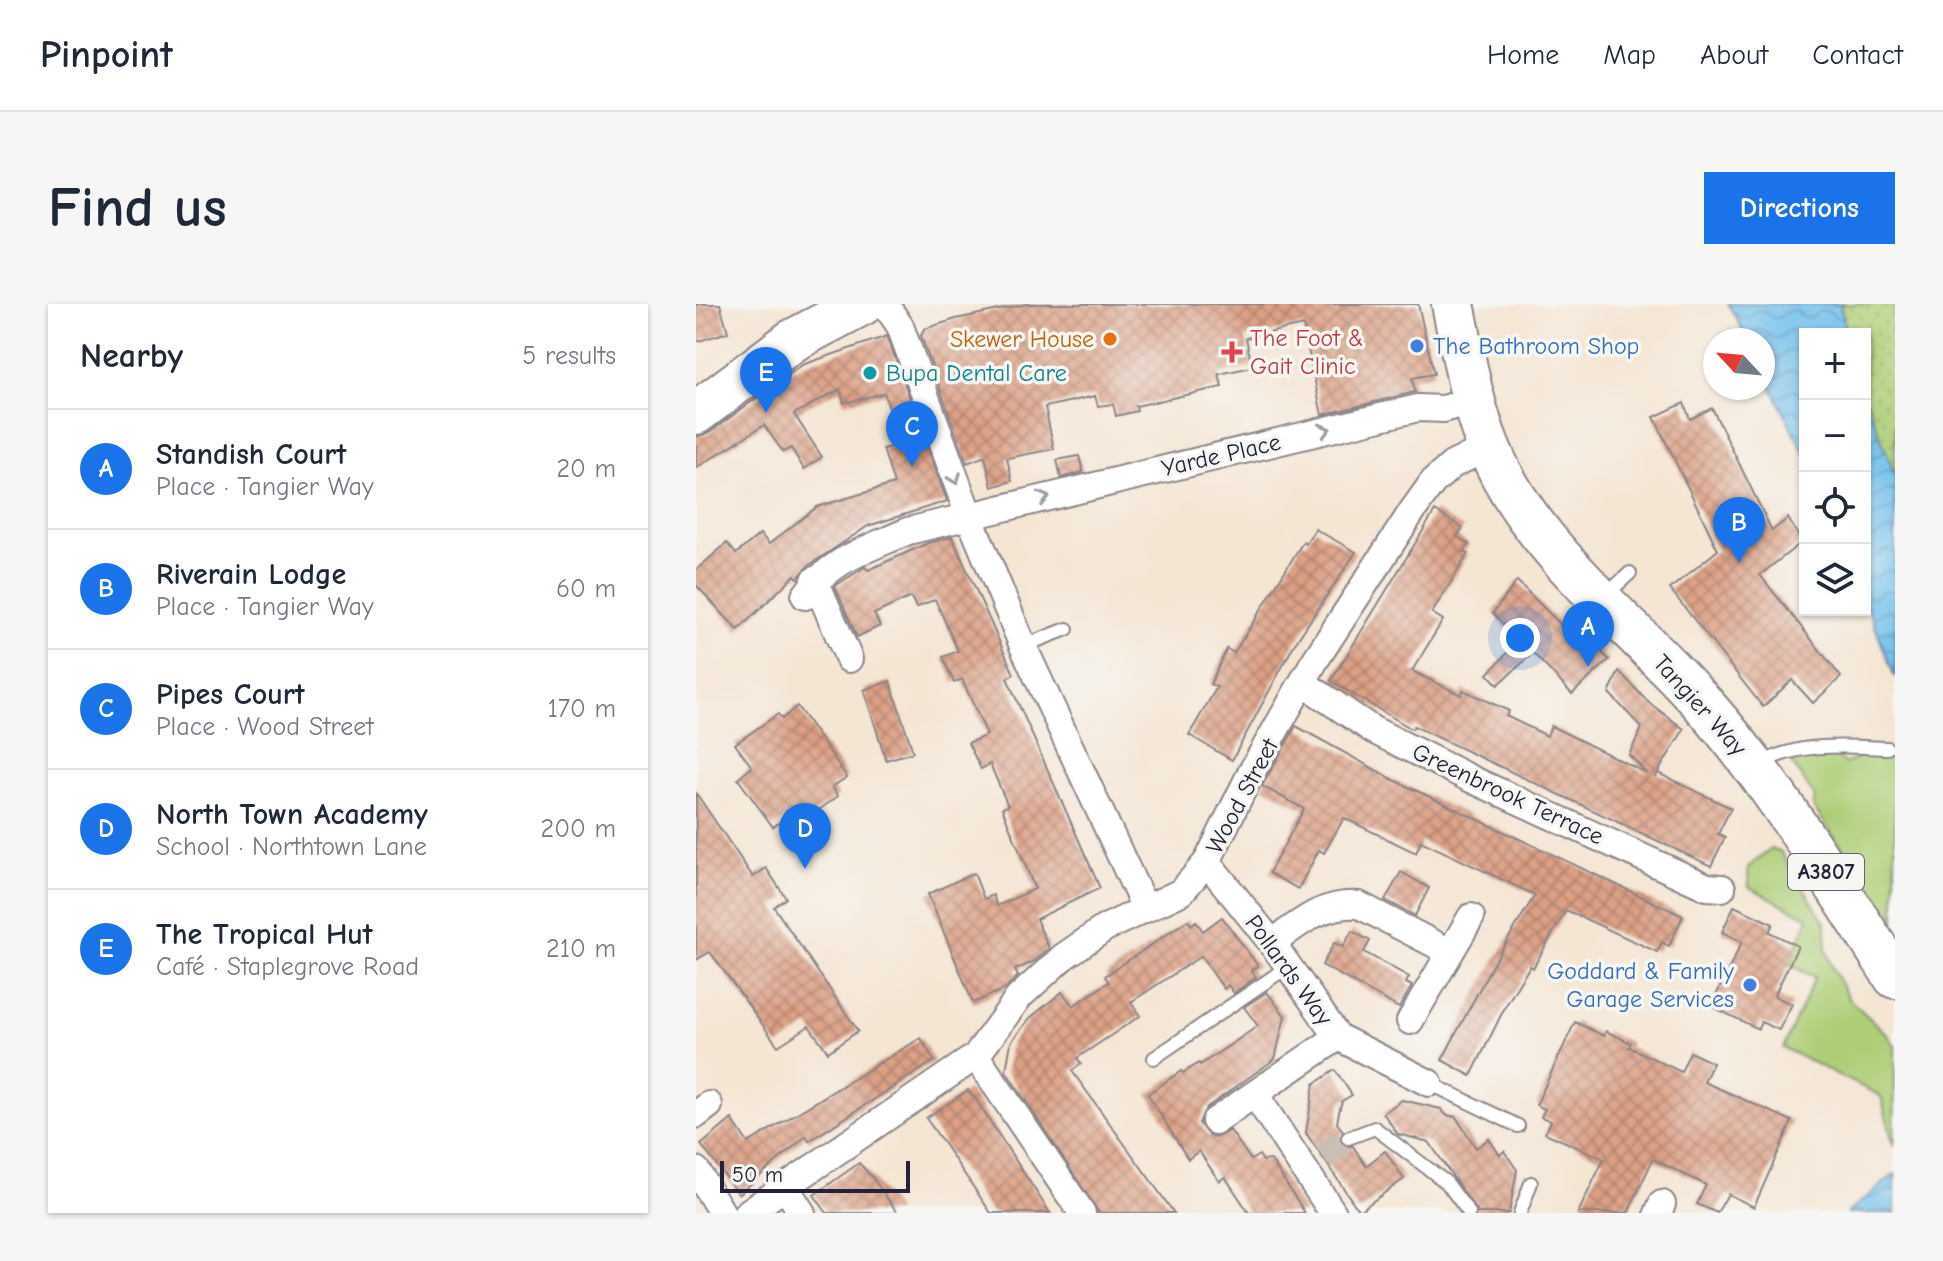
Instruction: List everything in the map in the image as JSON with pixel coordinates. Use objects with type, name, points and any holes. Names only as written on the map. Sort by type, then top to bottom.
[{"type":"main road","points":[[696,413],[792,341],[862,304]]},
{"type":"main road","name":"A3807","points":[[1453,304],[1488,447]]},
{"type":"main road","name":"Tangier Way","points":[[1488,447],[1528,517],[1615,586],[1755,768],[1895,977]]},
{"type":"street","points":[[885,304],[900,326],[969,516],[1023,646],[1144,906]]},
{"type":"street","name":"Yarde Place","points":[[969,516],[1418,408],[1444,409],[1474,399]]},
{"type":"street","name":"Wood Street","points":[[747,1213],[976,1056],[1019,997],[1052,967],[1105,928],[1144,906],[1181,892],[1207,862],[1251,773],[1303,683],[1433,482],[1452,465],[1488,447]]},
{"type":"street","points":[[849,659],[810,588],[842,560],[908,531],[969,516]]},
{"type":"street","name":"Greenbrook Terrace","points":[[1303,683],[1373,730],[1471,779],[1707,887],[1722,888]]},
{"type":"street","name":"Pollards Way","points":[[1207,862],[1272,943],[1338,1037],[1429,1083]]},
{"type":"street","points":[[1272,943],[1316,911],[1343,904],[1359,905],[1450,952]]},
{"type":"street","points":[[1410,1021],[1471,917]]},
{"type":"street","points":[[1215,1121],[1256,1096],[1338,1037]]},
{"type":"street","points":[[976,1056],[1082,1213]]},
{"type":"street","points":[[1256,1096],[1314,1163],[1333,1213]]},
{"type":"street","points":[[696,1170],[722,1213]]},
{"type":"street","points":[[785,1186],[802,1213]]},
{"type":"lane","points":[[1023,646],[1067,629]]},
{"type":"lane","points":[[1755,768],[1779,752],[1850,746],[1887,748]]},
{"type":"lane","points":[[1154,1058],[1289,966]]},
{"type":"lane","points":[[1429,1083],[1518,1126]]},
{"type":"lane","points":[[1348,1138],[1375,1128],[1447,1183],[1469,1213]]},
{"type":"lane","points":[[1520,1213],[1531,1183]]},
{"type":"green space","points":[[1840,304],[1895,304],[1895,476],[1871,412],[1871,328],[1846,328]]},
{"type":"green space","points":[[1833,751],[1845,764],[1866,753],[1895,760],[1895,921],[1813,807],[1815,797],[1791,762]]},
{"type":"green space","points":[[1771,849],[1780,851],[1826,924],[1826,948],[1832,968],[1849,999],[1887,1034],[1895,1046],[1894,1147],[1881,1096],[1783,1048],[1815,977],[1789,965],[1809,918],[1749,887],[1748,867]]},
{"type":"water","points":[[1728,304],[1840,304],[1846,328],[1799,328],[1799,443],[1775,394],[1775,328],[1741,328]]},
{"type":"water","points":[[1871,412],[1895,476],[1895,678],[1871,616]]},
{"type":"water","points":[[1895,1174],[1895,1213],[1847,1213]]},
{"type":"building","points":[[696,304],[720,304],[728,332],[696,342]]},
{"type":"building","points":[[1027,304],[1418,304],[1434,374],[1412,378],[1415,392],[1322,415],[1303,325],[1246,338],[1252,367],[1219,374],[1222,387],[1136,406],[1137,411],[1116,416],[1113,404],[1098,406],[1095,396],[1045,407],[1054,449],[1007,458],[1012,481],[992,487],[985,456],[967,463],[921,336],[924,329],[956,319]]},
{"type":"building","points":[[887,336],[947,501],[868,526],[808,566],[798,578],[795,575],[738,630],[696,585],[696,570],[727,543],[736,554],[760,534],[769,544],[817,507],[894,484],[883,449],[901,444],[884,393],[844,403],[840,389],[794,414],[822,457],[804,469],[791,448],[783,452],[764,425],[696,468],[696,437],[710,432],[802,365]]},
{"type":"building","points":[[1684,403],[1690,419],[1712,408],[1772,531],[1788,518],[1799,537],[1799,544],[1760,575],[1841,677],[1813,703],[1792,680],[1763,707],[1670,589],[1718,550],[1654,417]]},
{"type":"building","points":[[1079,456],[1083,472],[1061,478],[1057,460]]},
{"type":"building","points":[[1435,511],[1463,528],[1457,537],[1469,544],[1464,552],[1468,554],[1432,613],[1443,620],[1412,671],[1461,695],[1463,690],[1509,711],[1506,716],[1547,736],[1551,726],[1648,774],[1629,755],[1642,728],[1609,693],[1619,671],[1648,702],[1684,729],[1655,777],[1658,773],[1731,808],[1718,834],[1725,837],[1711,866],[1414,726],[1412,729],[1331,681]]},
{"type":"building","points":[[1315,529],[1356,552],[1294,645],[1232,760],[1189,735],[1217,687],[1210,684],[1227,649],[1234,653],[1303,542],[1306,544]]},
{"type":"building","points":[[952,537],[1014,674],[1007,678],[1100,888],[1036,919],[1049,948],[1035,961],[1015,970],[1018,976],[1005,989],[973,1003],[928,894],[974,873],[984,899],[993,895],[997,906],[1035,889],[1002,808],[1008,806],[990,764],[981,769],[968,743],[987,735],[962,679],[954,683],[943,657],[958,651],[935,599],[916,608],[911,597],[874,614],[880,626],[857,637],[835,586],[865,567],[868,570],[928,543]]},
{"type":"building","points":[[1517,581],[1574,638],[1582,631],[1609,660],[1572,694],[1533,653],[1498,685],[1488,674],[1518,641],[1493,613]]},
{"type":"building","points":[[890,681],[913,752],[886,760],[864,690]]},
{"type":"building","points":[[797,706],[847,777],[832,787],[838,796],[812,815],[808,811],[800,818],[794,812],[773,827],[738,779],[752,767],[735,744],[778,714],[782,719]]},
{"type":"building","points":[[1296,726],[1392,779],[1683,916],[1669,946],[1662,942],[1657,952],[1566,910],[1533,968],[1530,966],[1506,1005],[1471,1076],[1442,1060],[1494,962],[1535,895],[1421,841],[1416,853],[1344,818],[1324,853],[1319,850],[1298,889],[1269,873],[1304,809],[1262,786]]},
{"type":"building","points":[[696,793],[753,877],[766,868],[786,898],[774,907],[858,1031],[828,1052],[809,1026],[778,1046],[710,952],[696,960]]},
{"type":"building","points":[[1401,872],[1429,888],[1415,916],[1385,900]]},
{"type":"building","name":"Goddard & Family Garage Services","points":[[1734,906],[1773,924],[1769,932],[1798,946],[1774,996],[1792,1004],[1779,1030],[1761,1022],[1758,1029],[1711,1006],[1742,942],[1722,932]]},
{"type":"building","points":[[1222,917],[1258,966],[1251,970],[1256,977],[1234,993],[1228,985],[1224,989],[1201,956],[1131,1002],[1140,1016],[1077,1058],[1081,1064],[1072,1071],[1174,1213],[1099,1213],[1006,1071],[1011,1042],[1030,1018],[1062,992],[1073,1006],[1109,982],[1105,976],[1188,920],[1191,925],[1196,921],[1203,931]]},
{"type":"building","points":[[1352,931],[1370,941],[1364,952],[1409,977],[1406,983],[1412,986],[1399,1008],[1322,965],[1334,943],[1343,947]]},
{"type":"building","points":[[1267,992],[1285,1016],[1275,1059],[1206,1108],[1199,1123],[1209,1136],[1217,1137],[1230,1130],[1251,1160],[1259,1155],[1263,1161],[1271,1160],[1305,1213],[1249,1213],[1225,1177],[1219,1181],[1199,1151],[1188,1159],[1148,1094],[1181,1071],[1183,1073],[1200,1065],[1258,1026],[1244,1007]]},
{"type":"building","points":[[1575,1022],[1604,1036],[1606,1031],[1631,1043],[1629,1047],[1681,1072],[1690,1052],[1713,1063],[1704,1082],[1792,1121],[1754,1207],[1728,1194],[1717,1213],[1697,1204],[1706,1185],[1653,1159],[1628,1213],[1578,1213],[1604,1159],[1545,1133],[1551,1121],[1541,1117],[1545,1109],[1536,1105]]},
{"type":"building","points":[[921,1038],[934,1061],[809,1141],[806,1136],[739,1194],[701,1145],[732,1119],[748,1143]]},
{"type":"building","points":[[1335,1070],[1352,1095],[1342,1101],[1339,1112],[1337,1123],[1343,1131],[1340,1142],[1346,1147],[1353,1146],[1366,1166],[1385,1151],[1404,1179],[1359,1211],[1306,1133],[1314,1084]]},
{"type":"building","points":[[968,1090],[1050,1213],[991,1213],[926,1118]]},
{"type":"building","points":[[1402,1100],[1441,1109],[1446,1115],[1456,1117],[1476,1148],[1489,1139],[1500,1155],[1504,1151],[1517,1170],[1509,1213],[1478,1213],[1429,1142],[1398,1134],[1383,1113]]},
{"type":"building","points":[[859,1163],[898,1213],[827,1213],[814,1195]]},
{"type":"tunnel","points":[[1323,1157],[1348,1138]]},
{"type":"place","name":"Skewer House","points":[[1110,339]]},
{"type":"place","name":"The Bathroom Shop","points":[[1417,346]]},
{"type":"place","name":"The Foot & Gait Clinic","points":[[1232,352]]},
{"type":"place","name":"Bupa Dental Care","points":[[870,373]]},
{"type":"place","name":"The Tropical Hut","points":[[766,413]]},
{"type":"place","name":"Pipes Court","points":[[912,467]]},
{"type":"place","name":"Riverain Lodge","points":[[1739,563]]},
{"type":"place","name":"Standish Court","points":[[1588,667]]},
{"type":"place","name":"North Town Academy","points":[[805,869]]},
{"type":"place","name":"Goddard & Family Garage Services","points":[[1750,985]]}]
